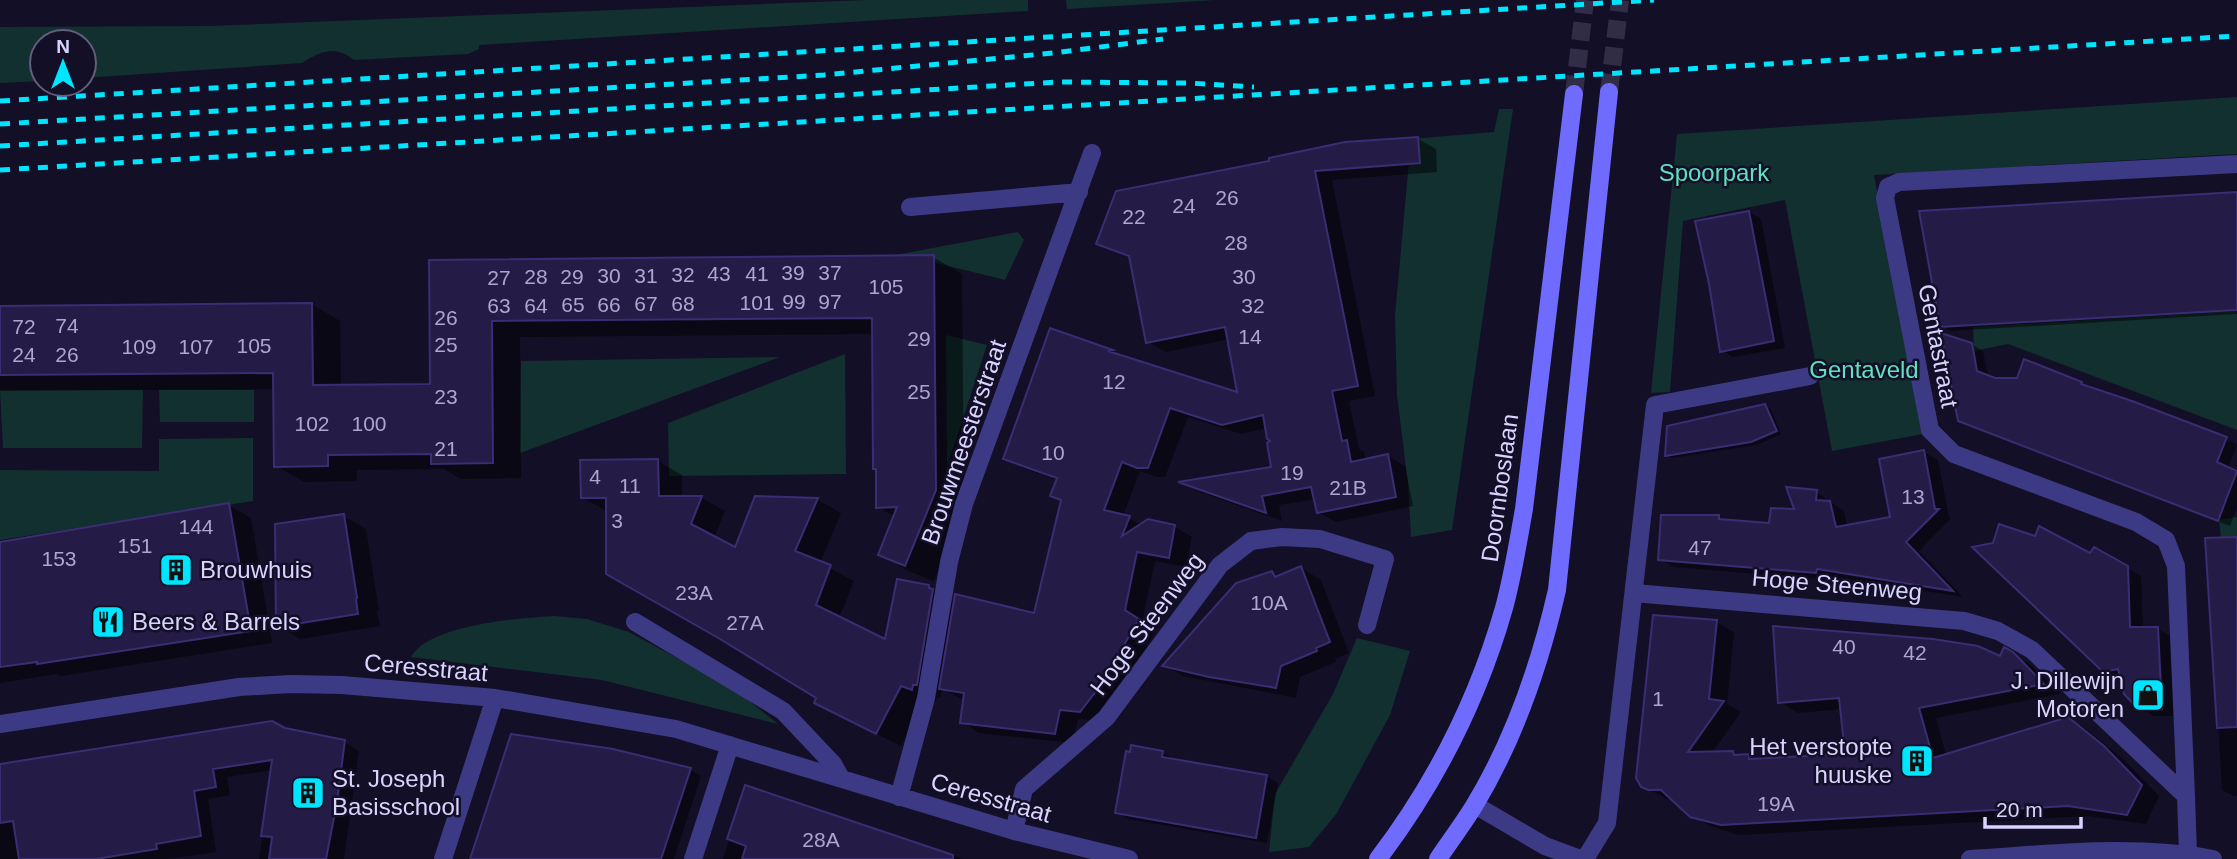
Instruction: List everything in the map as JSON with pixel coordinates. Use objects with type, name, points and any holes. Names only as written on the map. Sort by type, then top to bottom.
[{"type":"main road","points":[[1438,859],[1475,805],[1521,709],[1542,652],[1557,590],[1609,92]]},
{"type":"main road","name":"Doornboslaan","points":[[1378,859],[1432,780],[1454,737],[1476,692],[1504,606],[1524,509],[1574,94]]},
{"type":"street","name":"Brouwmeesterstraat","points":[[899,797],[926,698],[949,562],[964,504],[1092,153]]},
{"type":"street","name":"Gentastraat","points":[[2186,796],[2176,566],[2166,540],[2136,522],[1954,454],[1930,430],[1885,198],[1888,187],[1899,182],[2237,164]]},
{"type":"street","points":[[910,208],[1079,191]]},
{"type":"street","points":[[1475,805],[1545,846],[1583,859],[1606,823],[1655,405],[1810,376]]},
{"type":"street","name":"Hoge Steenweg","points":[[1014,831],[1024,789],[1106,718],[1220,565],[1251,541],[1282,537],[1320,539],[1385,559],[1367,625]]},
{"type":"street","name":"Hoge Steenweg","points":[[1634,593],[1964,621],[1998,631],[2032,650],[2186,796]]},
{"type":"street","points":[[635,622],[783,711],[833,764],[841,778]]},
{"type":"street","name":"Ceresstraat","points":[[0,723],[265,685],[355,686],[495,698],[676,729],[1014,831],[1129,859]]},
{"type":"street","points":[[443,859],[495,698]]},
{"type":"street","points":[[693,859],[730,745]]},
{"type":"street","points":[[2186,796],[2188,854]]},
{"type":"street","points":[[1970,859],[2099,851],[2188,854],[2213,859]]},
{"type":"green space","points":[[866,0],[1028,0],[1028,11],[479,45],[479,49],[468,54],[354,60],[340,52],[328,51],[302,63],[98,77],[98,28],[28,28],[28,82],[0,83],[0,27],[209,26]]},
{"type":"green space","points":[[1066,0],[1216,0],[1067,9]]},
{"type":"green space","name":"Spoorpark","points":[[2237,97],[2237,154],[1874,175],[1923,434],[1832,451],[1785,200],[1683,221],[1670,392],[1651,393],[1677,134]]},
{"type":"green space","points":[[1499,109],[1513,109],[1452,530],[1411,537],[1408,484],[1397,395],[1395,316],[1411,139],[1494,132]]},
{"type":"green space","points":[[1018,232],[1024,240],[1005,280],[932,262],[853,263]]},
{"type":"green space","points":[[2237,311],[2237,430],[2008,344],[1974,351],[1973,327]]},
{"type":"green space","points":[[946,335],[987,345],[947,467]]},
{"type":"green space","points":[[845,354],[846,474],[669,476],[668,423]]},
{"type":"green space","points":[[780,357],[520,453],[521,361]]},
{"type":"green space","points":[[0,390],[143,390],[142,448],[3,448]]},
{"type":"green space","points":[[159,390],[254,390],[254,422],[160,422]]},
{"type":"green space","points":[[253,438],[253,501],[0,540],[0,470],[159,471],[159,439]]},
{"type":"green space","points":[[2237,517],[2237,537],[2221,538],[2219,520]]},
{"type":"green space","points":[[554,616],[587,619],[629,632],[734,689],[778,724],[602,680],[411,657],[421,646],[455,630],[498,621]]},
{"type":"green space","points":[[1357,638],[1410,651],[1390,715],[1337,813],[1309,847],[1269,852],[1275,794],[1333,694]]},
{"type":"building","points":[[1418,137],[1420,163],[1315,171],[1358,386],[1332,391],[1342,441],[1347,440],[1351,462],[1388,454],[1396,497],[1317,513],[1311,487],[1262,496],[1266,513],[1178,482],[1271,467],[1267,443],[1270,441],[1267,439],[1263,415],[1222,425],[1170,408],[1148,468],[1137,468],[1122,462],[1104,510],[1130,516],[1122,536],[1148,519],[1175,525],[1169,558],[1137,552],[1125,610],[1139,619],[1100,686],[1080,712],[1060,710],[1055,734],[960,723],[964,693],[939,689],[955,594],[1034,613],[1061,500],[1050,496],[1057,478],[1003,459],[1050,328],[1113,350],[1108,351],[1237,392],[1225,327],[1146,343],[1129,256],[1096,244],[1116,191],[1269,161],[1269,158],[1345,142]]},
{"type":"building","points":[[2237,192],[2237,310],[1940,327],[1919,211]]},
{"type":"building","points":[[1749,211],[1774,341],[1720,352],[1695,221]]},
{"type":"building","points":[[934,255],[936,490],[905,566],[878,555],[897,507],[876,508],[876,469],[873,469],[872,318],[492,321],[493,463],[431,464],[431,454],[328,455],[328,466],[274,467],[273,373],[0,375],[0,306],[312,303],[313,385],[430,384],[429,260]]},
{"type":"building","points":[[1941,333],[1972,343],[1977,371],[1995,378],[2017,378],[2024,359],[2082,382],[2081,384],[2227,437],[2217,462],[2237,471],[2218,521],[1958,421]]},
{"type":"building","points":[[1765,404],[1777,431],[1751,442],[1665,456],[1667,426]]},
{"type":"building","points":[[1924,450],[1935,509],[1939,509],[1906,542],[1953,591],[1817,569],[1816,573],[1658,560],[1661,515],[1719,515],[1719,519],[1769,523],[1771,508],[1794,509],[1786,487],[1817,490],[1816,500],[1830,501],[1836,527],[1890,517],[1879,459]]},
{"type":"building","points":[[658,459],[659,496],[702,496],[691,524],[735,547],[755,496],[818,498],[795,551],[831,565],[816,605],[885,639],[897,579],[929,585],[929,588],[933,589],[917,685],[913,685],[912,690],[901,686],[876,734],[814,703],[816,698],[606,574],[606,498],[581,498],[580,460]]},
{"type":"building","name":"Brouwhuis","points":[[229,503],[251,631],[37,664],[0,667],[0,542]]},
{"type":"building","points":[[344,514],[358,614],[276,627],[275,524]]},
{"type":"building","points":[[1999,524],[2035,536],[2039,526],[2090,553],[2094,547],[2128,566],[2130,627],[2158,627],[2162,709],[2139,710],[2124,694],[2118,669],[2103,672],[1972,547],[1993,543]]},
{"type":"building","points":[[2237,537],[2237,727],[2217,728],[2205,538]]},
{"type":"building","points":[[1301,566],[1330,642],[1316,648],[1317,651],[1281,666],[1276,688],[1162,666],[1236,583],[1272,571],[1275,577]]},
{"type":"building","points":[[1653,615],[1717,620],[1709,699],[1724,701],[1688,752],[1733,751],[1734,755],[1749,754],[1749,759],[1845,754],[1839,698],[1778,703],[1773,626],[1933,639],[1978,646],[2000,656],[2004,647],[2013,652],[2044,684],[1919,708],[1933,758],[2068,717],[2104,746],[2142,785],[2127,815],[2068,806],[1721,825],[1690,817],[1661,790],[1641,787],[1636,778]]},
{"type":"building","points":[[272,721],[285,728],[345,740],[326,859],[269,859],[272,837],[261,836],[272,760],[213,769],[216,787],[194,791],[201,836],[156,844],[157,849],[96,859],[19,859],[13,821],[0,823],[0,764]]},
{"type":"building","points":[[511,734],[613,749],[691,768],[661,859],[470,859]]},
{"type":"building","points":[[1131,745],[1163,751],[1162,757],[1267,775],[1256,838],[1115,813],[1126,751],[1130,752]]},
{"type":"building","points":[[745,785],[953,855],[953,859],[742,859],[746,846],[727,839]]},
{"type":"tunnel","points":[[1574,94],[1585,0]]},
{"type":"tunnel","points":[[1609,92],[1620,0]]},
{"type":"railway","points":[[0,101],[1654,0]]},
{"type":"railway","points":[[0,170],[2237,36]]},
{"type":"railway","points":[[0,124],[824,75],[1053,53],[1163,39]]},
{"type":"railway","points":[[0,146],[1058,82],[1189,83],[1254,87]]},
{"type":"place","name":"Brouwhuis","points":[[176,570]]},
{"type":"place","name":"Beers & Barrels","points":[[108,622]]},
{"type":"place","name":"J. Dillewijn Motoren","points":[[2148,695]]},
{"type":"place","name":"Het verstopte huuske","points":[[1917,761]]},
{"type":"place","name":"St. Joseph Basisschool","points":[[308,793]]},
{"type":"park label","name":"Gentaveld","points":[[1864,370]]}]
